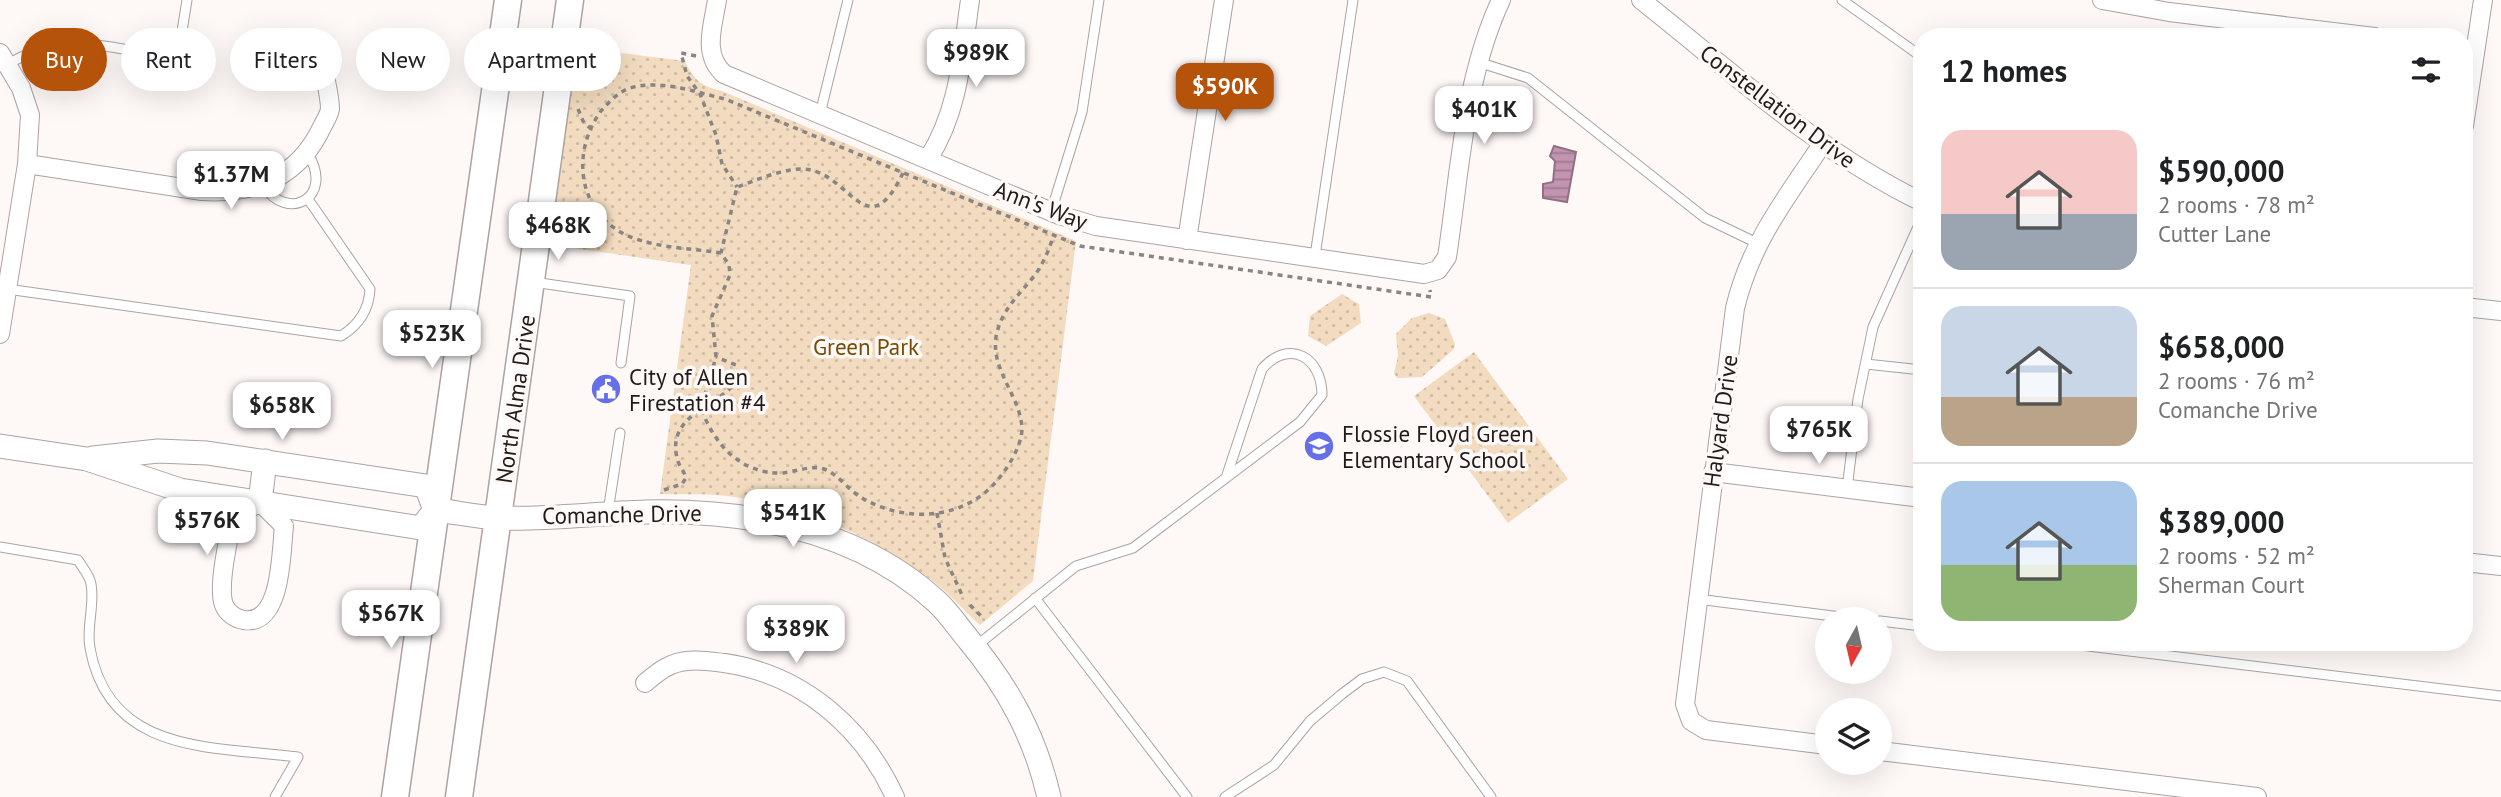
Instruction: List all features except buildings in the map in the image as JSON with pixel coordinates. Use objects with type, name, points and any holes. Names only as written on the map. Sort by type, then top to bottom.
[{"type":"main road","points":[[395,797],[508,0]]},
{"type":"main road","name":"North Alma Drive","points":[[459,797],[570,0]]},
{"type":"street","points":[[712,59],[710,49],[717,0]]},
{"type":"street","points":[[928,159],[941,139],[954,107],[970,0]]},
{"type":"street","points":[[1187,240],[1224,0]]},
{"type":"street","points":[[1478,62],[1501,0]]},
{"type":"street","name":"Constellation Drive","points":[[1641,0],[1823,143],[1869,174],[1913,197]]},
{"type":"street","points":[[2102,0],[2169,12],[2301,28]]},
{"type":"street","points":[[2473,37],[2483,0]]},
{"type":"street","points":[[0,334],[27,164],[30,115],[4,59]]},
{"type":"street","name":"Ann's Way","points":[[712,59],[724,74],[1051,212],[1096,226],[1424,274],[1438,270],[1447,257],[1478,62]]},
{"type":"street","points":[[27,164],[202,191],[226,192],[263,185],[308,154],[330,111],[327,91]]},
{"type":"street","name":"Halyard Drive","points":[[1815,744],[1706,730],[1691,720],[1685,704],[1735,308],[1744,273],[1757,243],[1823,143]]},
{"type":"street","points":[[2473,308],[2501,311]]},
{"type":"street","points":[[0,446],[87,459],[180,491],[421,528],[435,510],[426,486],[265,461],[206,453],[158,451],[87,459]]},
{"type":"street","points":[[260,502],[265,461]]},
{"type":"street","points":[[1713,472],[1913,497]]},
{"type":"street","points":[[260,502],[284,526],[274,600],[263,616],[249,621],[240,620],[227,611],[222,593],[232,519],[260,502]]},
{"type":"street","name":"Comanche Drive","points":[[435,510],[499,518],[720,512],[754,516],[847,544],[921,589],[939,604],[996,673],[1023,718],[1042,766],[1049,797]]},
{"type":"street","points":[[2473,563],[2501,566]]},
{"type":"street","points":[[645,683],[674,663],[698,660],[738,665],[788,682],[810,695],[850,728],[878,765],[895,797]]},
{"type":"street","points":[[1892,752],[2257,797]]},
{"type":"lane","points":[[4,59],[36,49],[71,43],[147,53],[169,50],[182,31],[187,0]]},
{"type":"lane","points":[[820,114],[848,0]]},
{"type":"lane","points":[[1051,212],[1082,112],[1099,0]]},
{"type":"lane","points":[[1315,256],[1353,0]]},
{"type":"lane","points":[[1842,0],[1913,51]]},
{"type":"lane","points":[[1478,62],[1528,78],[1705,218],[1757,243]]},
{"type":"lane","points":[[263,185],[268,193],[287,203],[308,199],[314,193],[317,180],[316,168],[308,154]]},
{"type":"lane","points":[[4,299],[341,336],[353,328],[365,312],[370,289],[308,199]]},
{"type":"lane","points":[[1847,489],[1873,327],[1913,238]]},
{"type":"lane","points":[[531,282],[631,296],[621,363]]},
{"type":"lane","points":[[975,647],[1076,566],[1133,548],[1226,478],[1300,422],[1316,406],[1322,395],[1322,382],[1317,366],[1308,359],[1296,354],[1281,356],[1262,369],[1226,478]]},
{"type":"lane","points":[[1866,363],[1913,369]]},
{"type":"lane","points":[[608,514],[620,433]]},
{"type":"lane","points":[[0,547],[78,560],[91,582],[89,642],[94,671],[107,698],[128,719],[153,735],[182,743],[298,757],[275,797]]},
{"type":"lane","points":[[1035,598],[1186,797]]},
{"type":"lane","points":[[1697,599],[1815,614]]},
{"type":"lane","points":[[1892,622],[1913,625]]},
{"type":"lane","points":[[2129,651],[2501,696]]},
{"type":"lane","points":[[1225,797],[1273,765],[1310,721],[1342,694],[1362,679],[1384,672],[1407,681],[1491,797]]},
{"type":"path","points":[[712,59],[681,53],[687,76],[700,94],[716,135],[722,164],[737,187],[721,253],[729,265],[730,275],[712,316],[716,357],[701,408],[717,440],[745,465],[771,472],[820,468],[832,473],[861,497],[880,507],[901,513],[937,513],[965,506],[986,493],[1002,474],[1022,431],[1018,411],[997,362],[997,332],[1012,300],[1042,263],[1053,237]]},
{"type":"path","points":[[710,96],[664,85],[629,88],[617,95],[591,129],[582,173],[594,208],[611,225],[625,234],[655,244],[721,253]]},
{"type":"path","points":[[737,187],[806,169],[821,174],[848,195],[871,207],[891,195],[903,173]]},
{"type":"path","points":[[657,491],[675,488],[685,481],[686,474],[677,460],[677,443],[688,418],[726,393],[739,378],[736,365],[716,357]]},
{"type":"path","points":[[937,513],[939,534],[950,573],[964,600],[982,617]]},
{"type":"green space","name":"Green Park","points":[[621,53],[685,61],[691,73],[709,87],[1076,241],[1033,581],[980,625],[934,582],[888,552],[840,527],[789,508],[735,497],[660,494],[691,265],[545,244],[566,91],[621,91]]},
{"type":"green space","points":[[1342,294],[1359,304],[1361,323],[1326,346],[1308,336],[1310,316]]},
{"type":"green space","points":[[1429,313],[1445,319],[1455,344],[1454,349],[1422,377],[1397,378],[1394,373],[1398,356],[1396,334],[1412,318]]},
{"type":"green space","points":[[1474,352],[1568,479],[1508,523],[1414,396]]},
{"type":"shaded area","points":[[1554,146],[1576,152],[1567,202],[1543,198],[1543,184],[1553,182],[1555,161],[1550,156]]},
{"type":"place","name":"City of Allen Firestation #4","points":[[606,389]]},
{"type":"place","name":"Flossie Floyd Green Elementary School","points":[[1319,446]]}]
